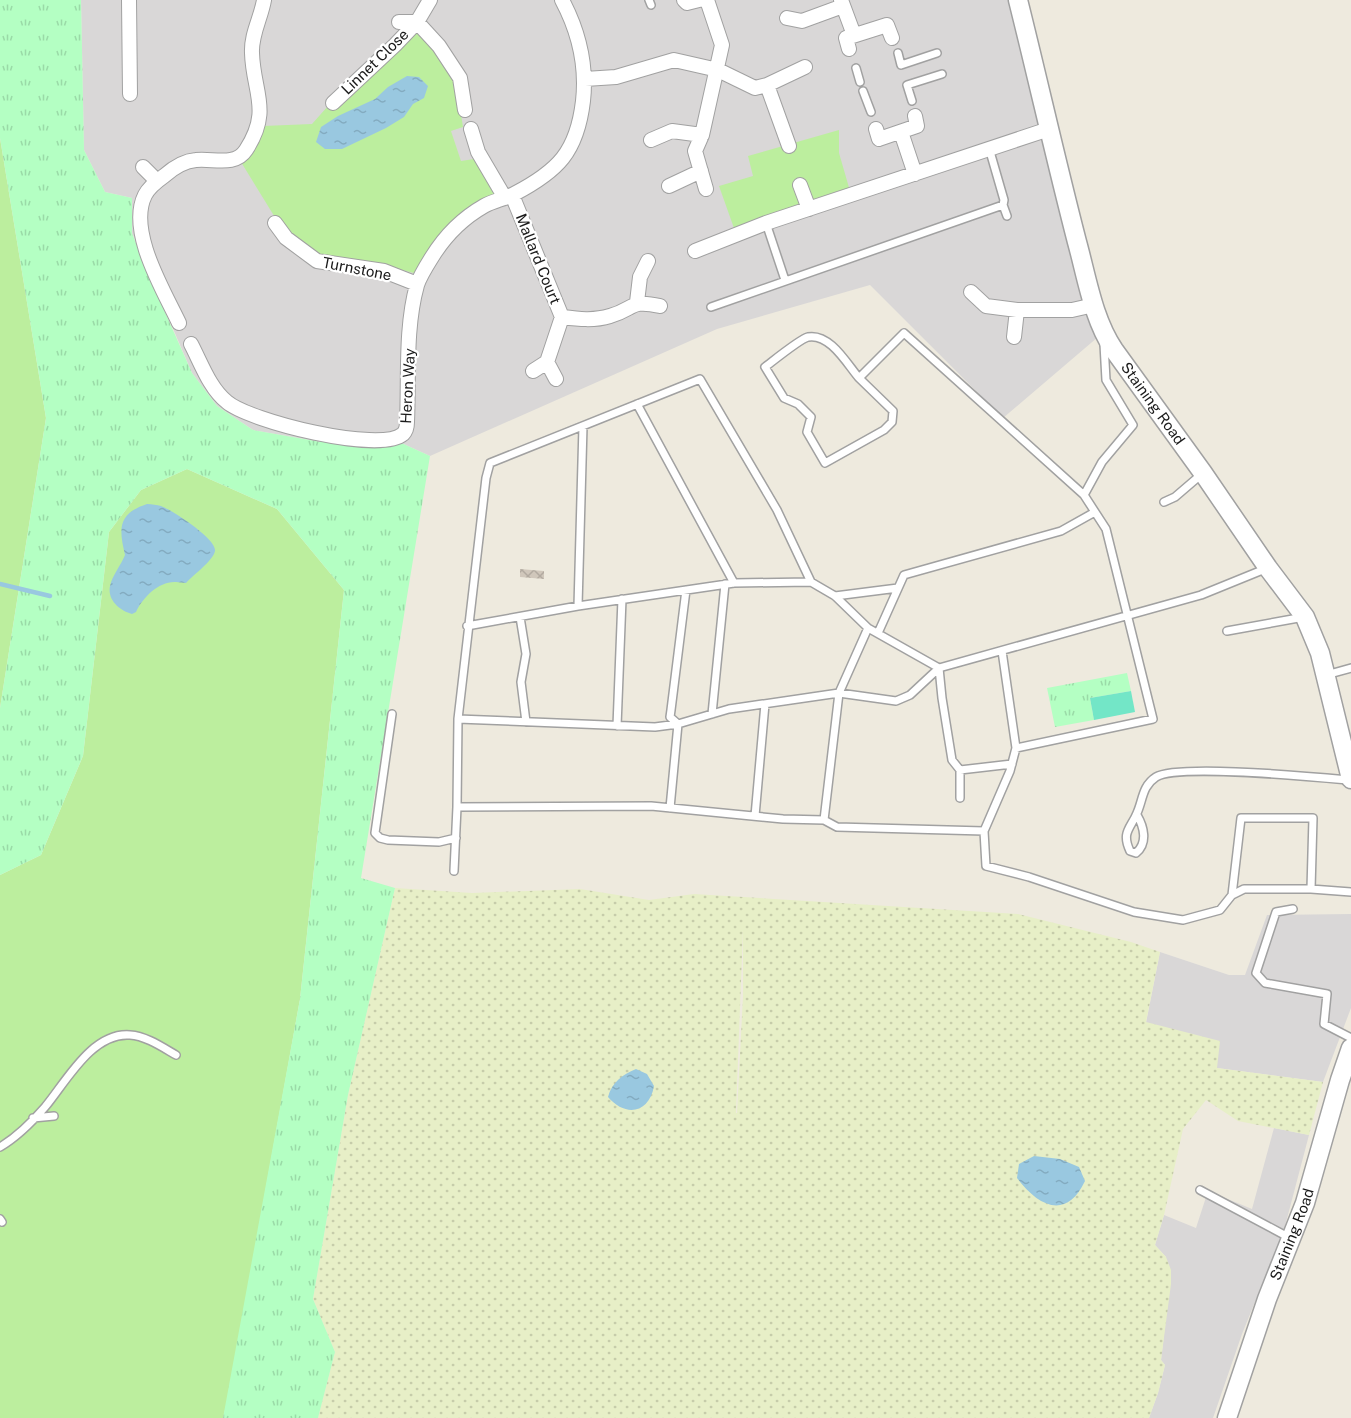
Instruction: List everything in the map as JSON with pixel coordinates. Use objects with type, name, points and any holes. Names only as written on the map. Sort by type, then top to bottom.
[{"type":"street","points":[[129,0],[130,94]]},
{"type":"street","points":[[179,323],[150,263],[142,236],[140,212],[142,201],[149,188],[176,166],[187,161],[203,159],[233,160],[245,152],[254,134],[261,109],[252,40],[264,0]]},
{"type":"street","name":"Linnet Close","points":[[333,103],[417,22],[430,0]]},
{"type":"street","name":"Heron Way","points":[[190,344],[217,392],[238,410],[310,433],[342,438],[389,439],[402,435],[406,429],[411,323],[417,284],[430,260],[447,236],[469,216],[549,173],[574,143],[581,118],[585,79],[577,32],[562,0]]},
{"type":"street","points":[[684,0],[687,3],[699,0]]},
{"type":"street","points":[[706,189],[695,152],[702,135],[722,45],[707,0]]},
{"type":"street","name":"Staining Road","points":[[1018,0],[1094,305],[1104,331],[1114,350],[1305,617],[1316,642],[1326,675],[1351,779]]},
{"type":"street","points":[[787,18],[802,21],[842,3],[854,35]]},
{"type":"street","name":"Linnet Close","points":[[399,22],[417,22],[439,46],[460,78],[465,110]]},
{"type":"street","points":[[849,49],[846,38],[887,25],[892,38]]},
{"type":"street","points":[[585,79],[616,77],[674,60],[718,70],[755,88],[805,68]]},
{"type":"street","points":[[767,85],[789,146]]},
{"type":"street","points":[[876,129],[879,139],[901,132],[917,126],[915,116]]},
{"type":"street","points":[[471,129],[478,152],[509,196]]},
{"type":"street","points":[[695,250],[809,209],[1049,129]]},
{"type":"street","points":[[651,140],[672,131],[702,135]]},
{"type":"street","points":[[901,132],[915,174]]},
{"type":"street","points":[[143,166],[157,181]]},
{"type":"street","points":[[669,186],[701,171]]},
{"type":"street","points":[[800,185],[809,209]]},
{"type":"street","name":"Mallard Court","points":[[509,196],[562,316],[586,320],[609,316],[638,302]]},
{"type":"street","name":"Turnstone","points":[[275,223],[286,238],[317,261],[374,269],[417,284]]},
{"type":"street","points":[[648,261],[640,277],[638,302],[660,306]]},
{"type":"street","points":[[971,292],[986,306],[1017,310],[1072,310],[1094,305]]},
{"type":"street","points":[[1014,337],[1017,310]]},
{"type":"street","points":[[533,371],[547,362],[562,316]]},
{"type":"street","points":[[547,362],[556,379]]},
{"type":"street","name":"Staining Road","points":[[1227,1418],[1267,1299],[1305,1203],[1351,1048]]},
{"type":"lane","points":[[898,53],[902,65],[937,53]]},
{"type":"lane","points":[[856,68],[860,82]]},
{"type":"lane","points":[[912,101],[907,85],[942,74]]},
{"type":"lane","points":[[864,91],[871,112]]},
{"type":"lane","points":[[989,148],[1007,216]]},
{"type":"lane","points":[[711,307],[1004,205]]},
{"type":"lane","points":[[766,224],[785,280]]},
{"type":"lane","points":[[1084,495],[1102,462],[1133,425],[1106,380],[1104,331]]},
{"type":"lane","points":[[859,378],[904,333],[1084,495],[1106,529],[1153,718],[1016,748]]},
{"type":"lane","points":[[807,337],[819,337],[832,345],[859,378],[893,411],[892,422],[884,430],[825,463],[807,432],[811,417],[798,404],[784,398],[765,367],[807,337]]},
{"type":"lane","points":[[454,871],[458,807],[458,719],[467,626],[486,478],[490,463],[700,379],[777,510],[811,582],[835,597],[868,628],[939,668]]},
{"type":"lane","points":[[637,404],[734,583]]},
{"type":"lane","points":[[578,606],[583,426]]},
{"type":"lane","points":[[1164,502],[1175,497],[1203,473]]},
{"type":"lane","points":[[878,633],[904,575],[1061,531],[1095,512]]},
{"type":"lane","points":[[458,719],[655,728],[678,724],[729,709],[840,693],[896,701],[910,695],[939,668],[1202,595],[1268,568]]},
{"type":"lane","points":[[467,626],[578,606],[724,584],[811,582]]},
{"type":"lane","points":[[712,714],[724,584]]},
{"type":"lane","points":[[835,597],[898,588]]},
{"type":"lane","points":[[678,724],[670,717],[670,710],[686,590]]},
{"type":"lane","points":[[617,726],[622,599]]},
{"type":"lane","points":[[520,617],[526,654],[521,682],[526,722]]},
{"type":"lane","points":[[1227,631],[1305,617]]},
{"type":"lane","points":[[824,820],[840,693],[868,628]]},
{"type":"lane","points":[[1002,651],[1016,748],[1012,764],[984,831],[986,866],[1029,877],[1134,912],[1183,920],[1220,910],[1232,895],[1244,889],[1311,889],[1351,892]]},
{"type":"lane","points":[[939,668],[952,760],[960,770],[960,798]]},
{"type":"lane","points":[[1326,675],[1351,668]]},
{"type":"lane","points":[[755,816],[765,704]]},
{"type":"lane","points":[[392,714],[375,833],[380,838],[388,840],[439,842],[456,838]]},
{"type":"lane","points":[[670,808],[678,724]]},
{"type":"lane","points":[[960,770],[1012,764]]},
{"type":"lane","points":[[1137,815],[1143,825],[1144,840],[1140,850],[1136,853],[1130,851],[1127,843],[1127,830],[1137,815],[1144,789],[1155,778],[1166,774],[1187,772],[1351,779]]},
{"type":"lane","points":[[458,807],[651,806],[824,820],[837,827],[984,831]]},
{"type":"lane","points":[[1232,895],[1241,818],[1312,818],[1311,889]]},
{"type":"lane","points":[[1293,909],[1276,912],[1256,973],[1265,983],[1327,994],[1324,1024],[1351,1038]]},
{"type":"lane","points":[[0,1147],[12,1140],[79,1064],[97,1046],[111,1037],[130,1035],[152,1041],[176,1055]]},
{"type":"lane","points":[[33,1118],[54,1116]]},
{"type":"lane","points":[[1200,1190],[1292,1239]]},
{"type":"shaded area","points":[[81,0],[1018,0],[1098,337],[1003,418],[870,285],[717,329],[430,456],[397,441],[321,442],[253,430],[217,406],[192,373],[132,233],[132,198],[105,192],[84,150]]},
{"type":"shaded area","points":[[1351,914],[1351,1008],[1323,1082],[1217,1068],[1146,1023],[1160,952],[1229,975],[1245,975],[1267,915]]},
{"type":"shaded area","points":[[1274,1128],[1309,1135],[1284,1230],[1242,1334],[1213,1418],[1149,1418],[1165,1365],[1161,1360],[1165,1326],[1166,1257],[1155,1245],[1164,1215],[1196,1228],[1208,1191],[1252,1209]]},
{"type":"green space","points":[[0,0],[81,0],[84,150],[105,192],[132,198],[132,233],[145,267],[192,373],[217,406],[253,430],[321,442],[397,441],[430,456],[361,878],[395,888],[348,1095],[313,1299],[335,1352],[318,1418],[223,1418],[300,999],[344,590],[277,509],[187,469],[141,490],[109,532],[83,756],[41,855],[0,875],[0,708],[46,418],[0,138]]},
{"type":"green space","points":[[419,31],[455,77],[463,127],[451,131],[461,161],[474,159],[498,198],[483,204],[418,274],[378,264],[313,255],[276,219],[241,162],[263,126],[312,124],[328,106],[340,107]]},
{"type":"green space","points":[[839,130],[839,153],[850,191],[735,231],[719,186],[753,176],[748,156]]},
{"type":"green space","points":[[0,138],[46,418],[0,708]]},
{"type":"green space","points":[[187,469],[277,509],[344,590],[300,999],[228,1398],[223,1418],[0,1418],[0,875],[41,855],[83,756],[109,532],[141,490]]},
{"type":"green space","points":[[1127,673],[1131,691],[1090,698],[1094,720],[1055,727],[1047,688]]},
{"type":"green space","points":[[1131,691],[1135,712],[1094,720],[1090,698]]},
{"type":"green space","points":[[395,888],[472,893],[580,889],[649,900],[694,894],[1018,914],[1131,942],[1160,952],[1146,1022],[1220,1041],[1217,1068],[1323,1082],[1309,1135],[1238,1121],[1206,1100],[1183,1129],[1155,1245],[1166,1257],[1171,1270],[1171,1284],[1161,1360],[1165,1365],[1149,1418],[318,1418],[335,1352],[313,1299],[348,1095]],"holes":[[[743,929],[743,996],[737,1113],[736,1113]]]},
{"type":"water","points":[[407,76],[419,77],[428,86],[424,98],[413,104],[404,117],[342,149],[325,149],[316,142],[321,127],[338,116],[375,99],[388,87]]},
{"type":"water","points":[[147,504],[161,506],[183,519],[209,539],[215,551],[207,563],[186,583],[170,582],[158,587],[132,614],[115,604],[110,596],[110,586],[125,555],[122,524],[130,513]]},
{"type":"water","points":[[636,1069],[647,1074],[654,1086],[647,1102],[642,1107],[629,1110],[622,1108],[608,1097],[618,1080]]},
{"type":"water","points":[[1034,1156],[1060,1159],[1079,1167],[1085,1181],[1077,1194],[1061,1205],[1043,1202],[1034,1196],[1017,1178],[1019,1164]]},
{"type":"building","points":[[520,569],[544,571],[544,579],[520,577]]},
{"type":"waterway","points":[[0,584],[50,596]]}]
